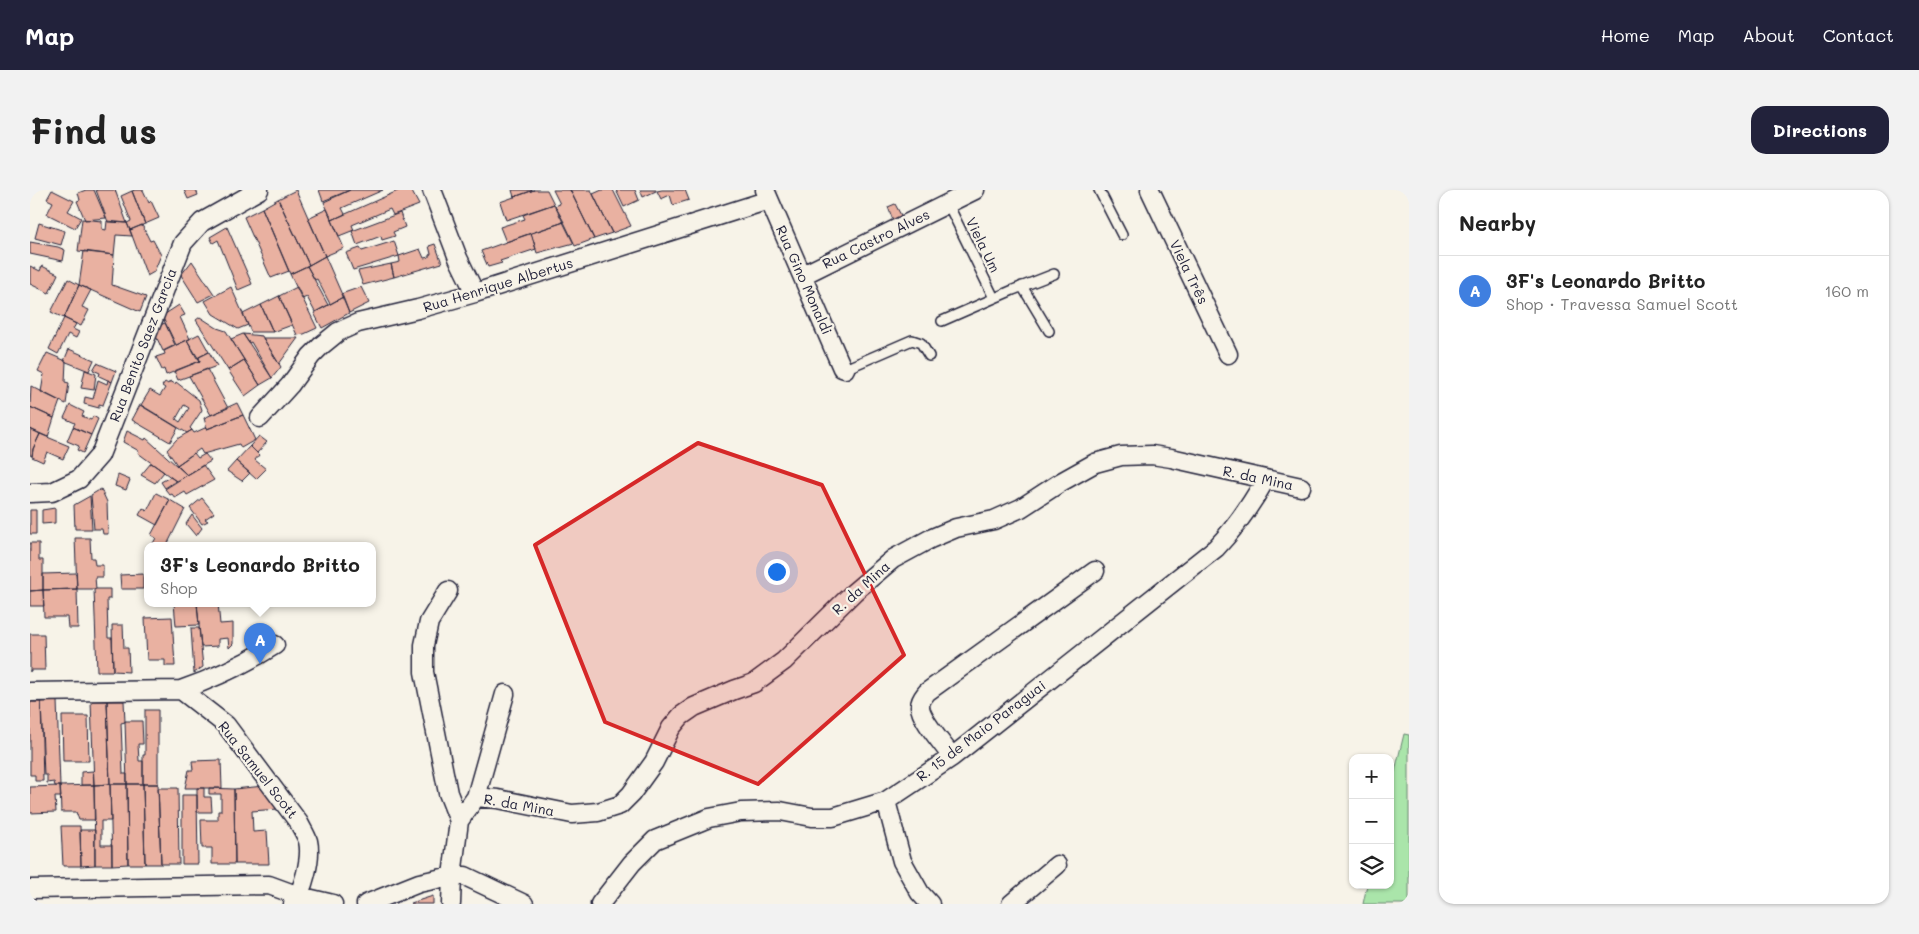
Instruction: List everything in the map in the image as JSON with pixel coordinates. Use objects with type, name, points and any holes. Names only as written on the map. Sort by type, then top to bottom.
[{"type":"street","name":"Rua Benito Saez Garcia","points":[[30,493],[52,492],[79,479],[100,455],[183,243],[202,222],[259,190]]},
{"type":"street","points":[[432,190],[458,258],[475,293]]},
{"type":"street","name":"Rua Castro Alves","points":[[803,275],[975,190]]},
{"type":"street","name":"Viela Três","points":[[1150,190],[1228,354]]},
{"type":"street","name":"Rua Henrique Albertus","points":[[260,418],[290,385],[311,356],[338,332],[358,322],[418,309],[475,293],[767,195]]},
{"type":"street","name":"Rua Gino Monaldi","points":[[767,195],[842,368],[845,369]]},
{"type":"street","name":"R. da Mina","points":[[476,797],[572,814],[598,812],[620,805],[632,794],[654,762],[671,728],[681,716],[694,707],[734,690],[754,684],[784,662],[854,592],[893,559],[930,539],[956,528],[994,520],[1021,508],[1095,463],[1121,456],[1171,458],[1302,487]]},
{"type":"street","name":"R. 15 de Maio Paraguai","points":[[600,904],[632,863],[655,840],[708,818],[741,812],[780,811],[812,817],[833,818],[886,801],[952,756],[1216,548],[1236,527],[1251,506],[1265,480]]},
{"type":"street","points":[[952,756],[922,714],[921,699],[927,692],[1095,571]]},
{"type":"street","points":[[448,591],[429,622],[424,645],[424,672],[448,793],[460,821]]},
{"type":"street","points":[[30,692],[181,690],[219,676],[248,662],[275,644]]},
{"type":"street","name":"Rua Samuel Scott","points":[[181,690],[226,725],[308,839],[309,851],[296,900]]},
{"type":"street","points":[[451,904],[452,876],[460,821],[476,797],[505,694]]},
{"type":"street","points":[[886,801],[902,861],[920,893],[930,904]]},
{"type":"street","points":[[1011,904],[1057,865]]},
{"type":"street","points":[[366,904],[419,883],[452,876],[465,876],[524,904]]},
{"type":"street","points":[[30,889],[269,885],[296,900],[333,904]]},
{"type":"lane","points":[[1099,190],[1122,235]]},
{"type":"lane","name":"Viela Um","points":[[948,204],[994,298]]},
{"type":"lane","points":[[942,322],[994,298],[1054,274]]},
{"type":"lane","points":[[1022,286],[1049,331]]},
{"type":"lane","points":[[845,369],[912,340],[921,343],[929,356]]},
{"type":"highlighted area","points":[[698,443],[822,485],[904,655],[758,784],[605,722],[535,545]]},
{"type":"green space","points":[[1404,734],[1409,735],[1409,904],[1363,904],[1366,889],[1394,889],[1394,775]]},
{"type":"building","points":[[52,190],[74,201],[68,211],[81,218],[75,228],[47,214],[53,202],[47,199]]},
{"type":"building","points":[[94,190],[106,218],[85,220],[77,201],[80,200],[78,193]]},
{"type":"building","points":[[96,190],[115,190],[127,223],[108,222]]},
{"type":"building","points":[[143,190],[159,218],[145,224],[132,191]]},
{"type":"building","points":[[184,190],[196,190],[198,195],[188,199]]},
{"type":"building","points":[[296,190],[325,256],[309,265],[278,199]]},
{"type":"building","points":[[319,190],[350,190],[323,201]]},
{"type":"building","points":[[350,190],[383,190],[342,208],[345,214],[332,220],[324,202]]},
{"type":"building","points":[[400,190],[411,190],[419,205],[393,215],[390,209],[352,225],[354,230],[339,236],[332,220]]},
{"type":"building","points":[[512,190],[534,190],[514,197]]},
{"type":"building","points":[[534,190],[547,190],[554,204],[506,220],[500,202]]},
{"type":"building","points":[[553,190],[570,190],[594,239],[575,246],[555,206],[560,204]]},
{"type":"building","points":[[570,190],[591,190],[612,233],[594,239]]},
{"type":"building","points":[[602,190],[613,190],[631,226],[612,233],[593,194]]},
{"type":"building","points":[[616,190],[635,190],[639,200],[624,207]]},
{"type":"building","points":[[640,190],[656,190],[656,191],[643,197]]},
{"type":"building","points":[[685,190],[689,200],[673,205],[670,195],[661,199],[657,191]]},
{"type":"building","points":[[132,191],[145,224],[130,230],[127,223],[131,221],[121,196]]},
{"type":"building","points":[[278,199],[309,265],[290,274],[262,208]]},
{"type":"building","points":[[554,204],[564,222],[506,242],[500,227],[525,219],[523,215]]},
{"type":"building","points":[[895,204],[903,219],[894,223],[888,207]]},
{"type":"building","points":[[262,208],[289,271],[271,278],[244,217]]},
{"type":"building","points":[[327,209],[344,248],[325,256],[308,218]]},
{"type":"building","points":[[400,213],[405,227],[393,232],[395,236],[382,240],[381,236],[357,245],[352,231]]},
{"type":"building","points":[[82,219],[102,221],[102,229],[106,230],[107,221],[127,223],[132,236],[116,235],[114,255],[78,251]]},
{"type":"building","points":[[564,222],[574,243],[537,253],[531,233]]},
{"type":"building","points":[[39,223],[65,231],[61,245],[35,238]]},
{"type":"building","points":[[142,225],[150,241],[153,240],[161,255],[154,272],[147,276],[130,230]]},
{"type":"building","points":[[227,227],[252,284],[238,290],[218,240],[213,243],[210,237]]},
{"type":"building","points":[[531,233],[536,249],[488,267],[481,251]]},
{"type":"building","points":[[394,241],[399,256],[353,270],[346,253],[360,248],[362,251]]},
{"type":"building","points":[[30,242],[65,250],[63,261],[30,254]]},
{"type":"building","points":[[435,244],[442,263],[394,277],[391,264],[400,262],[399,256],[420,249],[424,258],[429,257],[431,254],[429,246]]},
{"type":"building","points":[[84,251],[114,255],[112,285],[146,297],[140,312],[79,285]]},
{"type":"building","points":[[325,256],[343,297],[330,304],[317,279],[315,280],[307,266]]},
{"type":"building","points":[[192,261],[214,294],[198,302],[181,275]]},
{"type":"building","points":[[391,264],[394,277],[363,285],[358,271]]},
{"type":"building","points":[[30,266],[40,271],[42,266],[58,274],[49,293],[30,284]]},
{"type":"building","points":[[307,266],[328,305],[315,312],[307,297],[302,299],[290,274]]},
{"type":"building","points":[[68,279],[79,285],[64,318],[51,312]]},
{"type":"building","points":[[79,285],[91,290],[82,307],[89,310],[81,326],[64,318]]},
{"type":"building","points":[[231,287],[248,325],[238,329],[213,314],[205,301]]},
{"type":"building","points":[[297,287],[317,328],[297,335],[279,296]]},
{"type":"building","points":[[361,287],[369,303],[349,313],[341,294]]},
{"type":"building","points":[[279,296],[292,325],[273,332],[261,305]]},
{"type":"building","points":[[343,297],[349,313],[322,328],[314,313]]},
{"type":"building","points":[[179,305],[185,315],[180,317],[190,339],[176,345],[162,316]]},
{"type":"building","points":[[261,305],[273,332],[251,332],[243,314]]},
{"type":"building","points":[[200,317],[217,328],[226,331],[244,360],[228,370],[196,320]]},
{"type":"building","points":[[64,318],[76,324],[73,329],[79,332],[76,338],[68,334],[58,354],[49,349]]},
{"type":"building","points":[[165,323],[175,345],[163,351],[154,332],[159,329],[158,326]]},
{"type":"building","points":[[199,334],[209,352],[197,358],[187,340]]},
{"type":"building","points":[[243,334],[272,378],[260,385],[231,339]]},
{"type":"building","points":[[243,334],[262,336],[281,367],[272,378],[251,342],[249,343]]},
{"type":"building","points":[[263,338],[298,338],[279,364]]},
{"type":"building","points":[[187,340],[200,361],[166,375],[156,357],[165,354],[164,351]]},
{"type":"building","points":[[69,349],[94,360],[89,371],[64,361]]},
{"type":"building","points":[[209,352],[217,366],[178,380],[174,371],[200,361],[199,357]]},
{"type":"building","points":[[47,353],[66,361],[65,382],[69,383],[66,404],[41,392],[44,374],[38,371]]},
{"type":"building","points":[[244,360],[260,385],[245,396],[228,370]]},
{"type":"building","points":[[97,363],[116,371],[112,382],[99,376],[100,373],[93,370]]},
{"type":"building","points":[[207,369],[228,408],[211,415],[189,376]]},
{"type":"building","points":[[85,370],[96,374],[94,390],[81,388]]},
{"type":"building","points":[[98,380],[107,384],[108,380],[112,382],[103,405],[99,404],[99,408],[84,404],[85,397],[93,399]]},
{"type":"building","points":[[170,381],[175,384],[176,382],[199,400],[202,410],[190,428],[192,430],[187,433],[141,405],[150,390],[160,396],[165,388],[162,386],[165,382],[168,384]],"holes":[[[184,405],[189,408],[180,422],[176,419]]]},
{"type":"building","points":[[31,386],[60,401],[54,418],[30,407]]},
{"type":"building","points":[[237,403],[243,415],[207,429],[204,418]]},
{"type":"building","points":[[70,405],[84,412],[82,416],[91,420],[93,416],[98,419],[91,435],[73,427],[75,423],[64,418]]},
{"type":"building","points":[[140,405],[178,428],[170,442],[132,420]]},
{"type":"building","points":[[30,407],[54,418],[48,437],[30,429]]},
{"type":"building","points":[[243,415],[255,440],[241,448],[239,444],[203,454],[200,449],[177,465],[167,450],[177,439],[192,430],[194,433]]},
{"type":"building","points":[[73,427],[91,435],[83,453],[77,450],[79,446],[67,441]]},
{"type":"building","points":[[30,429],[40,434],[32,456],[30,455]]},
{"type":"building","points":[[127,431],[145,440],[146,438],[187,475],[176,481],[138,453],[139,451],[123,442]]},
{"type":"building","points":[[40,434],[69,446],[63,459],[47,452],[43,462],[32,457],[33,449]]},
{"type":"building","points":[[259,436],[267,442],[257,453],[250,446]]},
{"type":"building","points":[[250,446],[259,455],[255,460],[266,469],[256,479],[236,461]]},
{"type":"building","points":[[194,453],[198,458],[205,454],[211,461],[187,475],[177,465]]},
{"type":"building","points":[[236,461],[250,473],[242,481],[227,471]]},
{"type":"building","points":[[151,463],[164,472],[155,483],[141,475]]},
{"type":"building","points":[[203,465],[214,480],[187,495],[185,492],[175,498],[165,489]]},
{"type":"building","points":[[118,475],[130,480],[126,490],[115,486]]},
{"type":"building","points":[[170,477],[176,481],[165,488],[161,482]]},
{"type":"building","points":[[101,489],[107,502],[108,534],[103,534],[102,529],[94,529],[91,495]]},
{"type":"building","points":[[156,493],[170,500],[157,525],[139,515],[143,508],[147,511]]},
{"type":"building","points":[[90,496],[92,529],[75,529],[74,505]]},
{"type":"building","points":[[202,498],[214,513],[205,519],[208,521],[202,524],[190,508]]},
{"type":"building","points":[[170,500],[185,509],[168,542],[154,542],[156,538],[151,535]]},
{"type":"building","points":[[55,508],[55,523],[42,524],[42,510]]},
{"type":"building","points":[[30,510],[36,510],[36,534],[30,534]]},
{"type":"building","points":[[192,515],[202,528],[196,536],[186,524]]},
{"type":"building","points":[[75,538],[90,538],[91,558],[94,558],[95,565],[103,565],[103,577],[95,577],[96,589],[77,589]]},
{"type":"building","points":[[30,543],[39,543],[39,560],[43,560],[43,590],[30,591]]},
{"type":"building","points":[[76,573],[77,589],[43,590],[43,574]]},
{"type":"building","points":[[143,574],[143,589],[121,589],[120,575]]},
{"type":"building","points":[[77,589],[78,628],[68,628],[67,617],[44,617],[43,590]]},
{"type":"building","points":[[94,589],[110,589],[110,599],[107,599],[108,638],[112,638],[113,671],[97,671]]},
{"type":"building","points":[[43,590],[44,606],[30,606],[30,591]]},
{"type":"building","points":[[174,607],[197,607],[199,625],[176,626]]},
{"type":"building","points":[[197,607],[218,607],[220,624],[233,623],[233,644],[229,648],[228,638],[218,639],[218,646],[201,647]]},
{"type":"building","points":[[172,617],[175,666],[165,666],[165,660],[147,660],[145,618]]},
{"type":"building","points":[[112,625],[123,625],[124,648],[128,648],[129,672],[113,671]]},
{"type":"building","points":[[191,628],[199,628],[203,667],[194,673]]},
{"type":"building","points":[[30,634],[44,634],[45,670],[30,670]]},
{"type":"building","points":[[57,701],[60,786],[55,786],[54,782],[47,783],[47,775],[44,775],[41,702]]},
{"type":"building","points":[[91,701],[107,701],[110,784],[94,785]]},
{"type":"building","points":[[107,701],[124,701],[125,722],[121,723],[123,774],[127,774],[127,784],[110,784]]},
{"type":"building","points":[[30,702],[41,702],[43,781],[35,781],[35,775],[30,775]]},
{"type":"building","points":[[145,710],[158,710],[158,784],[143,784]]},
{"type":"building","points":[[62,716],[88,716],[89,761],[63,761]]},
{"type":"building","points":[[125,721],[142,721],[143,744],[138,744],[139,761],[143,761],[143,784],[127,784]]},
{"type":"building","points":[[221,760],[222,788],[185,788],[189,770],[193,770],[192,761]]},
{"type":"building","points":[[93,771],[94,785],[81,785],[81,772]]},
{"type":"building","points":[[110,784],[111,821],[101,821],[101,845],[112,845],[112,865],[95,865],[94,785]]},
{"type":"building","points":[[110,784],[127,784],[128,864],[112,865]]},
{"type":"building","points":[[127,784],[143,784],[145,864],[128,864]]},
{"type":"building","points":[[143,784],[158,784],[161,864],[145,864]]},
{"type":"building","points":[[94,785],[95,820],[79,820],[76,812],[61,812],[60,786]]},
{"type":"building","points":[[60,786],[61,797],[55,797],[56,812],[30,813],[30,787]]},
{"type":"building","points":[[264,786],[278,809],[252,811],[253,832],[267,831],[269,864],[235,864],[234,789]]},
{"type":"building","points":[[158,788],[178,788],[179,864],[161,864]]},
{"type":"building","points":[[197,788],[204,788],[204,797],[211,797],[212,812],[197,812]]},
{"type":"building","points":[[209,788],[234,789],[235,864],[212,864],[212,848],[202,848],[201,820],[218,820],[218,811],[221,811],[221,794],[209,794]]},
{"type":"building","points":[[182,795],[197,795],[198,864],[182,864]]},
{"type":"building","points":[[61,826],[80,826],[81,866],[63,866]]},
{"type":"building","points":[[80,830],[95,830],[95,865],[81,866]]},
{"type":"building","points":[[433,896],[433,904],[411,904],[411,903]]},
{"type":"place","name":"3F's Leonardo Britto","points":[[260,664]]}]
